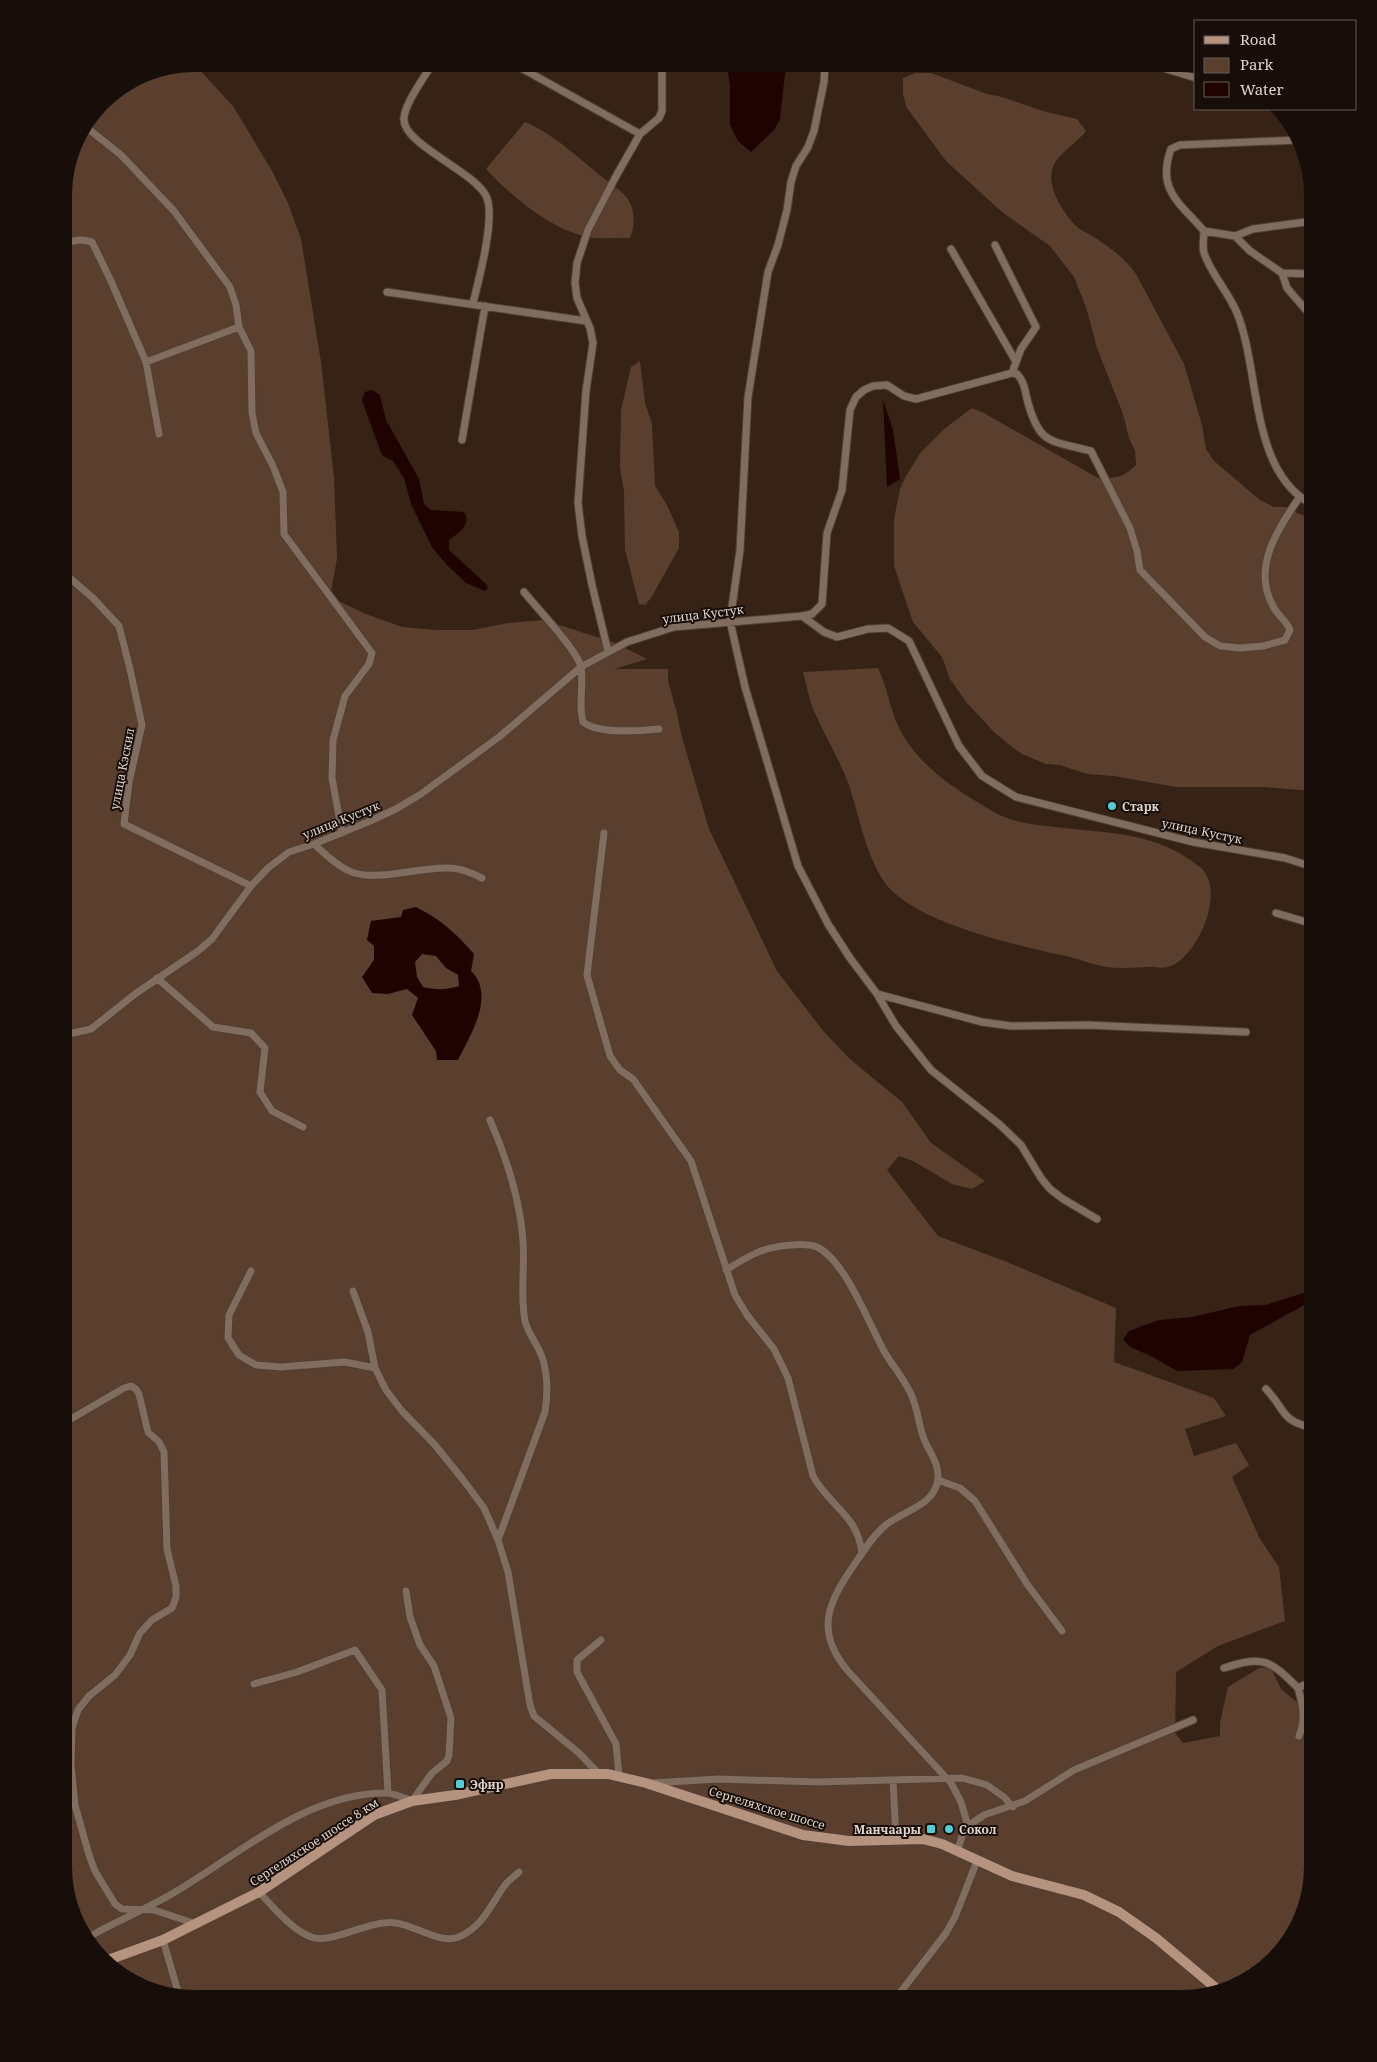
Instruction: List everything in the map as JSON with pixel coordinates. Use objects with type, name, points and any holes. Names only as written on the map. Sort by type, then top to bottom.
[{"type":"main road","name":"Сергеляхское шоссе","points":[[455,1795],[551,1774],[598,1773],[646,1783],[803,1835],[849,1841],[923,1839],[958,1850],[977,1861],[1012,1876],[1084,1895],[1119,1912],[1156,1938],[1212,1985]]},
{"type":"main road","name":"Сергеляхское шоссе 8 км","points":[[114,1958],[163,1940],[260,1892],[374,1814],[412,1801],[455,1795]]},
{"type":"street","points":[[427,73],[406,109],[405,127],[417,140],[466,176],[483,191],[487,199],[486,246],[473,303]]},
{"type":"street","points":[[530,73],[640,134]]},
{"type":"street","points":[[608,651],[582,536],[578,503],[586,392],[593,342],[590,328],[576,298],[575,282],[577,263],[588,230],[640,134],[659,118],[662,111],[662,73]]},
{"type":"street","points":[[824,73],[814,131],[790,182],[787,210],[778,245],[768,272],[748,397],[740,550],[730,621],[745,687],[798,866],[828,924],[850,958],[877,994],[896,1026],[931,1070],[1000,1124],[1021,1145],[1050,1189],[1096,1219]]},
{"type":"street","points":[[1180,73],[1194,77]]},
{"type":"street","points":[[91,131],[120,155],[174,211],[230,287],[236,305],[239,327],[251,351],[252,413],[256,433],[273,466],[283,492],[284,534],[372,653],[369,664],[345,696],[334,740],[332,778],[342,833]]},
{"type":"street","points":[[1291,141],[1272,143],[1188,144],[1171,149],[1167,160],[1166,174],[1170,193],[1204,231],[1234,236],[1253,229],[1304,223]]},
{"type":"street","points":[[1204,231],[1204,252],[1238,314],[1249,354],[1258,409],[1273,460],[1299,498],[1304,500]]},
{"type":"street","points":[[1234,236],[1250,251],[1282,273],[1304,274]]},
{"type":"street","points":[[73,241],[82,239],[92,242],[112,281],[146,362],[159,434]]},
{"type":"street","points":[[995,245],[1036,327],[1015,360],[1012,373]]},
{"type":"street","points":[[951,249],[1015,360]]},
{"type":"street","points":[[1282,273],[1287,288],[1304,308]]},
{"type":"street","points":[[387,292],[473,303],[586,321]]},
{"type":"street","points":[[462,440],[485,306]]},
{"type":"street","points":[[146,362],[239,327]]},
{"type":"street","points":[[802,616],[812,614],[822,604],[827,533],[842,490],[850,410],[856,397],[864,390],[873,386],[887,385],[904,396],[916,399],[1012,373],[1017,374],[1021,378],[1034,423],[1045,438],[1091,451],[1130,528],[1140,570],[1205,637],[1220,646],[1240,648],[1263,646],[1285,640],[1290,630],[1286,620],[1274,610],[1264,586],[1266,558],[1277,531],[1299,498]]},
{"type":"street","name":"улица Кэскил","points":[[73,581],[93,598],[119,626],[142,725],[129,782],[124,824],[252,886]]},
{"type":"street","points":[[524,592],[570,648],[581,667],[583,722],[588,726],[622,730],[659,729]]},
{"type":"street","name":"улица Кустук","points":[[72,1033],[91,1029],[157,978],[212,939],[252,886],[268,868],[289,852],[342,833],[396,809],[421,794],[500,738],[581,667],[608,651],[649,634],[674,627],[802,616],[824,632],[837,636],[868,629],[888,628],[909,641],[958,746],[982,776],[1016,796],[1193,842],[1285,858],[1304,864]]},
{"type":"street","points":[[604,833],[587,975],[610,1056],[620,1070],[633,1079],[691,1161],[735,1295],[748,1316],[774,1349],[788,1378],[813,1476],[818,1486],[852,1522],[860,1540],[862,1553]]},
{"type":"street","points":[[314,844],[348,871],[363,875],[380,875],[432,868],[452,868],[482,878]]},
{"type":"street","points":[[1276,913],[1304,921]]},
{"type":"street","points":[[157,978],[213,1027],[251,1033],[265,1048],[260,1092],[272,1111],[303,1127]]},
{"type":"street","points":[[877,994],[982,1022],[1011,1026],[1087,1025],[1246,1032]]},
{"type":"street","points":[[490,1120],[505,1153],[518,1200],[523,1242],[525,1321],[531,1337],[540,1352],[545,1368],[547,1400],[545,1412],[498,1540]]},
{"type":"street","points":[[726,1270],[755,1252],[771,1247],[808,1245],[826,1252],[850,1286],[883,1349],[907,1386],[913,1399],[923,1437],[935,1462],[938,1480],[933,1493],[926,1500],[886,1525],[871,1540],[862,1553],[832,1602],[828,1614],[830,1644],[847,1670],[947,1777],[958,1794],[968,1826]]},
{"type":"street","points":[[251,1271],[229,1315],[228,1338],[239,1355],[256,1365],[281,1367],[345,1362],[375,1368]]},
{"type":"street","points":[[353,1291],[368,1332],[375,1368],[386,1390],[402,1411],[435,1445],[479,1502],[498,1540],[508,1572],[530,1705],[534,1716],[579,1753],[598,1773]]},
{"type":"street","points":[[72,1418],[124,1388],[131,1386],[139,1394],[148,1432],[158,1442],[164,1452],[167,1549],[176,1586],[176,1597],[172,1608],[152,1620],[140,1633],[130,1655],[115,1675],[90,1696],[78,1710],[72,1728]]},
{"type":"street","points":[[1266,1389],[1287,1418],[1304,1426]]},
{"type":"street","points":[[938,1480],[960,1488],[974,1501],[1027,1584],[1062,1631]]},
{"type":"street","points":[[94,1934],[174,1893],[268,1833],[302,1814],[329,1802],[388,1793],[412,1801],[432,1773],[447,1761],[450,1755],[450,1718],[434,1666],[420,1645],[410,1617],[406,1591]]},
{"type":"street","points":[[601,1640],[577,1660],[577,1672],[616,1744],[619,1776]]},
{"type":"street","points":[[254,1684],[297,1672],[355,1650],[382,1690],[388,1793]]},
{"type":"street","points":[[1224,1668],[1246,1660],[1265,1662],[1282,1672],[1298,1688],[1304,1714],[1303,1726],[1299,1736]]},
{"type":"street","points":[[1298,1688],[1304,1685]]},
{"type":"street","points":[[958,1850],[962,1836],[968,1826],[984,1815],[1013,1806],[1034,1796],[1074,1770],[1193,1720]]},
{"type":"street","points":[[72,1776],[75,1805],[92,1863],[115,1904],[122,1909],[154,1910],[196,1924]]},
{"type":"street","points":[[646,1783],[718,1779],[818,1782],[947,1777],[962,1778],[987,1785],[1013,1806]]},
{"type":"street","points":[[893,1780],[896,1839]]},
{"type":"street","points":[[902,1990],[946,1933],[955,1917],[977,1861]]},
{"type":"street","points":[[260,1892],[280,1915],[311,1937],[324,1939],[367,1925],[395,1922],[452,1940],[462,1936],[478,1925],[506,1884],[519,1872]]},
{"type":"street","points":[[163,1940],[177,1988]]},
{"type":"green space","points":[[202,73],[233,106],[272,171],[288,203],[301,239],[321,362],[334,478],[337,559],[330,597],[366,614],[402,627],[437,630],[473,630],[508,623],[544,620],[615,643],[647,659],[615,669],[668,669],[668,681],[681,734],[709,829],[777,971],[824,1032],[851,1060],[902,1102],[931,1143],[985,1181],[972,1189],[952,1184],[913,1161],[899,1156],[887,1170],[938,1236],[1007,1262],[1116,1308],[1114,1362],[1214,1398],[1226,1416],[1185,1429],[1194,1456],[1236,1443],[1249,1465],[1232,1477],[1260,1539],[1279,1567],[1285,1621],[1218,1646],[1176,1672],[1175,1733],[1183,1743],[1220,1736],[1220,1723],[1228,1687],[1259,1668],[1271,1668],[1281,1689],[1299,1704],[1304,1701],[1304,1866],[1300,1898],[1288,1928],[1268,1953],[1243,1973],[1213,1985],[1181,1990],[188,1989],[156,1983],[141,1977],[121,1964],[98,1941],[82,1913],[77,1898],[72,1866],[73,188],[77,164],[89,134],[103,114],[127,93],[156,79],[172,75]]},
{"type":"green space","points":[[916,73],[931,73],[987,94],[1002,97],[1046,112],[1077,119],[1086,131],[1059,157],[1052,169],[1052,187],[1060,204],[1076,226],[1115,252],[1136,274],[1184,364],[1202,425],[1206,449],[1214,461],[1260,500],[1274,507],[1288,507],[1304,516],[1304,790],[1263,787],[1176,787],[1114,776],[1087,774],[1060,765],[1046,764],[1022,754],[994,732],[967,703],[950,679],[942,657],[913,622],[894,566],[894,519],[900,489],[921,452],[944,429],[972,408],[1098,478],[1119,476],[1127,473],[1136,465],[1135,451],[1129,438],[1123,414],[1097,348],[1086,307],[1074,277],[1050,246],[1002,212],[946,161],[907,108],[903,95],[903,78]]},
{"type":"green space","points":[[525,122],[557,141],[624,195],[631,205],[634,219],[630,238],[589,237],[558,226],[518,199],[486,169]]},
{"type":"green space","points":[[640,361],[645,403],[652,424],[655,486],[667,505],[679,532],[679,548],[651,598],[645,605],[639,604],[625,550],[624,491],[620,468],[621,410],[631,367]]},
{"type":"green space","points":[[878,668],[899,729],[911,747],[937,774],[968,796],[996,813],[1016,821],[1119,834],[1152,841],[1168,847],[1200,867],[1208,877],[1211,890],[1210,905],[1206,921],[1199,936],[1181,960],[1164,968],[1102,966],[994,939],[967,930],[940,920],[896,895],[883,880],[876,868],[862,831],[847,780],[813,708],[803,672]]},
{"type":"water","points":[[728,73],[785,73],[780,119],[774,130],[751,152],[738,141],[730,125]]},
{"type":"water","points":[[372,390],[380,395],[386,420],[419,479],[424,504],[431,510],[464,512],[466,517],[465,525],[449,540],[449,550],[486,584],[488,588],[485,591],[466,583],[432,547],[411,504],[404,478],[393,461],[381,453],[362,400],[365,392]]},
{"type":"water","points":[[883,400],[893,430],[900,479],[887,487]]},
{"type":"water","points":[[416,907],[433,917],[455,934],[474,954],[471,971],[478,981],[481,1003],[474,1028],[458,1060],[437,1060],[436,1051],[412,1015],[418,998],[407,989],[388,994],[372,993],[362,977],[374,960],[374,946],[367,940],[371,921],[401,917],[403,910]],"holes":[[[422,954],[436,956],[446,968],[458,975],[459,986],[441,989],[423,987],[417,977],[415,962]]]},
{"type":"water","points":[[1304,1293],[1304,1305],[1250,1335],[1242,1362],[1233,1369],[1177,1371],[1151,1356],[1130,1347],[1123,1339],[1129,1331],[1159,1320],[1192,1317],[1239,1306],[1265,1305]]},
{"type":"place","name":"Старк","points":[[1112,806]]},
{"type":"place","name":"Эфир","points":[[460,1784]]},
{"type":"place","name":"Манчаары","points":[[931,1829]]},
{"type":"place","name":"Сокол","points":[[949,1829]]}]
